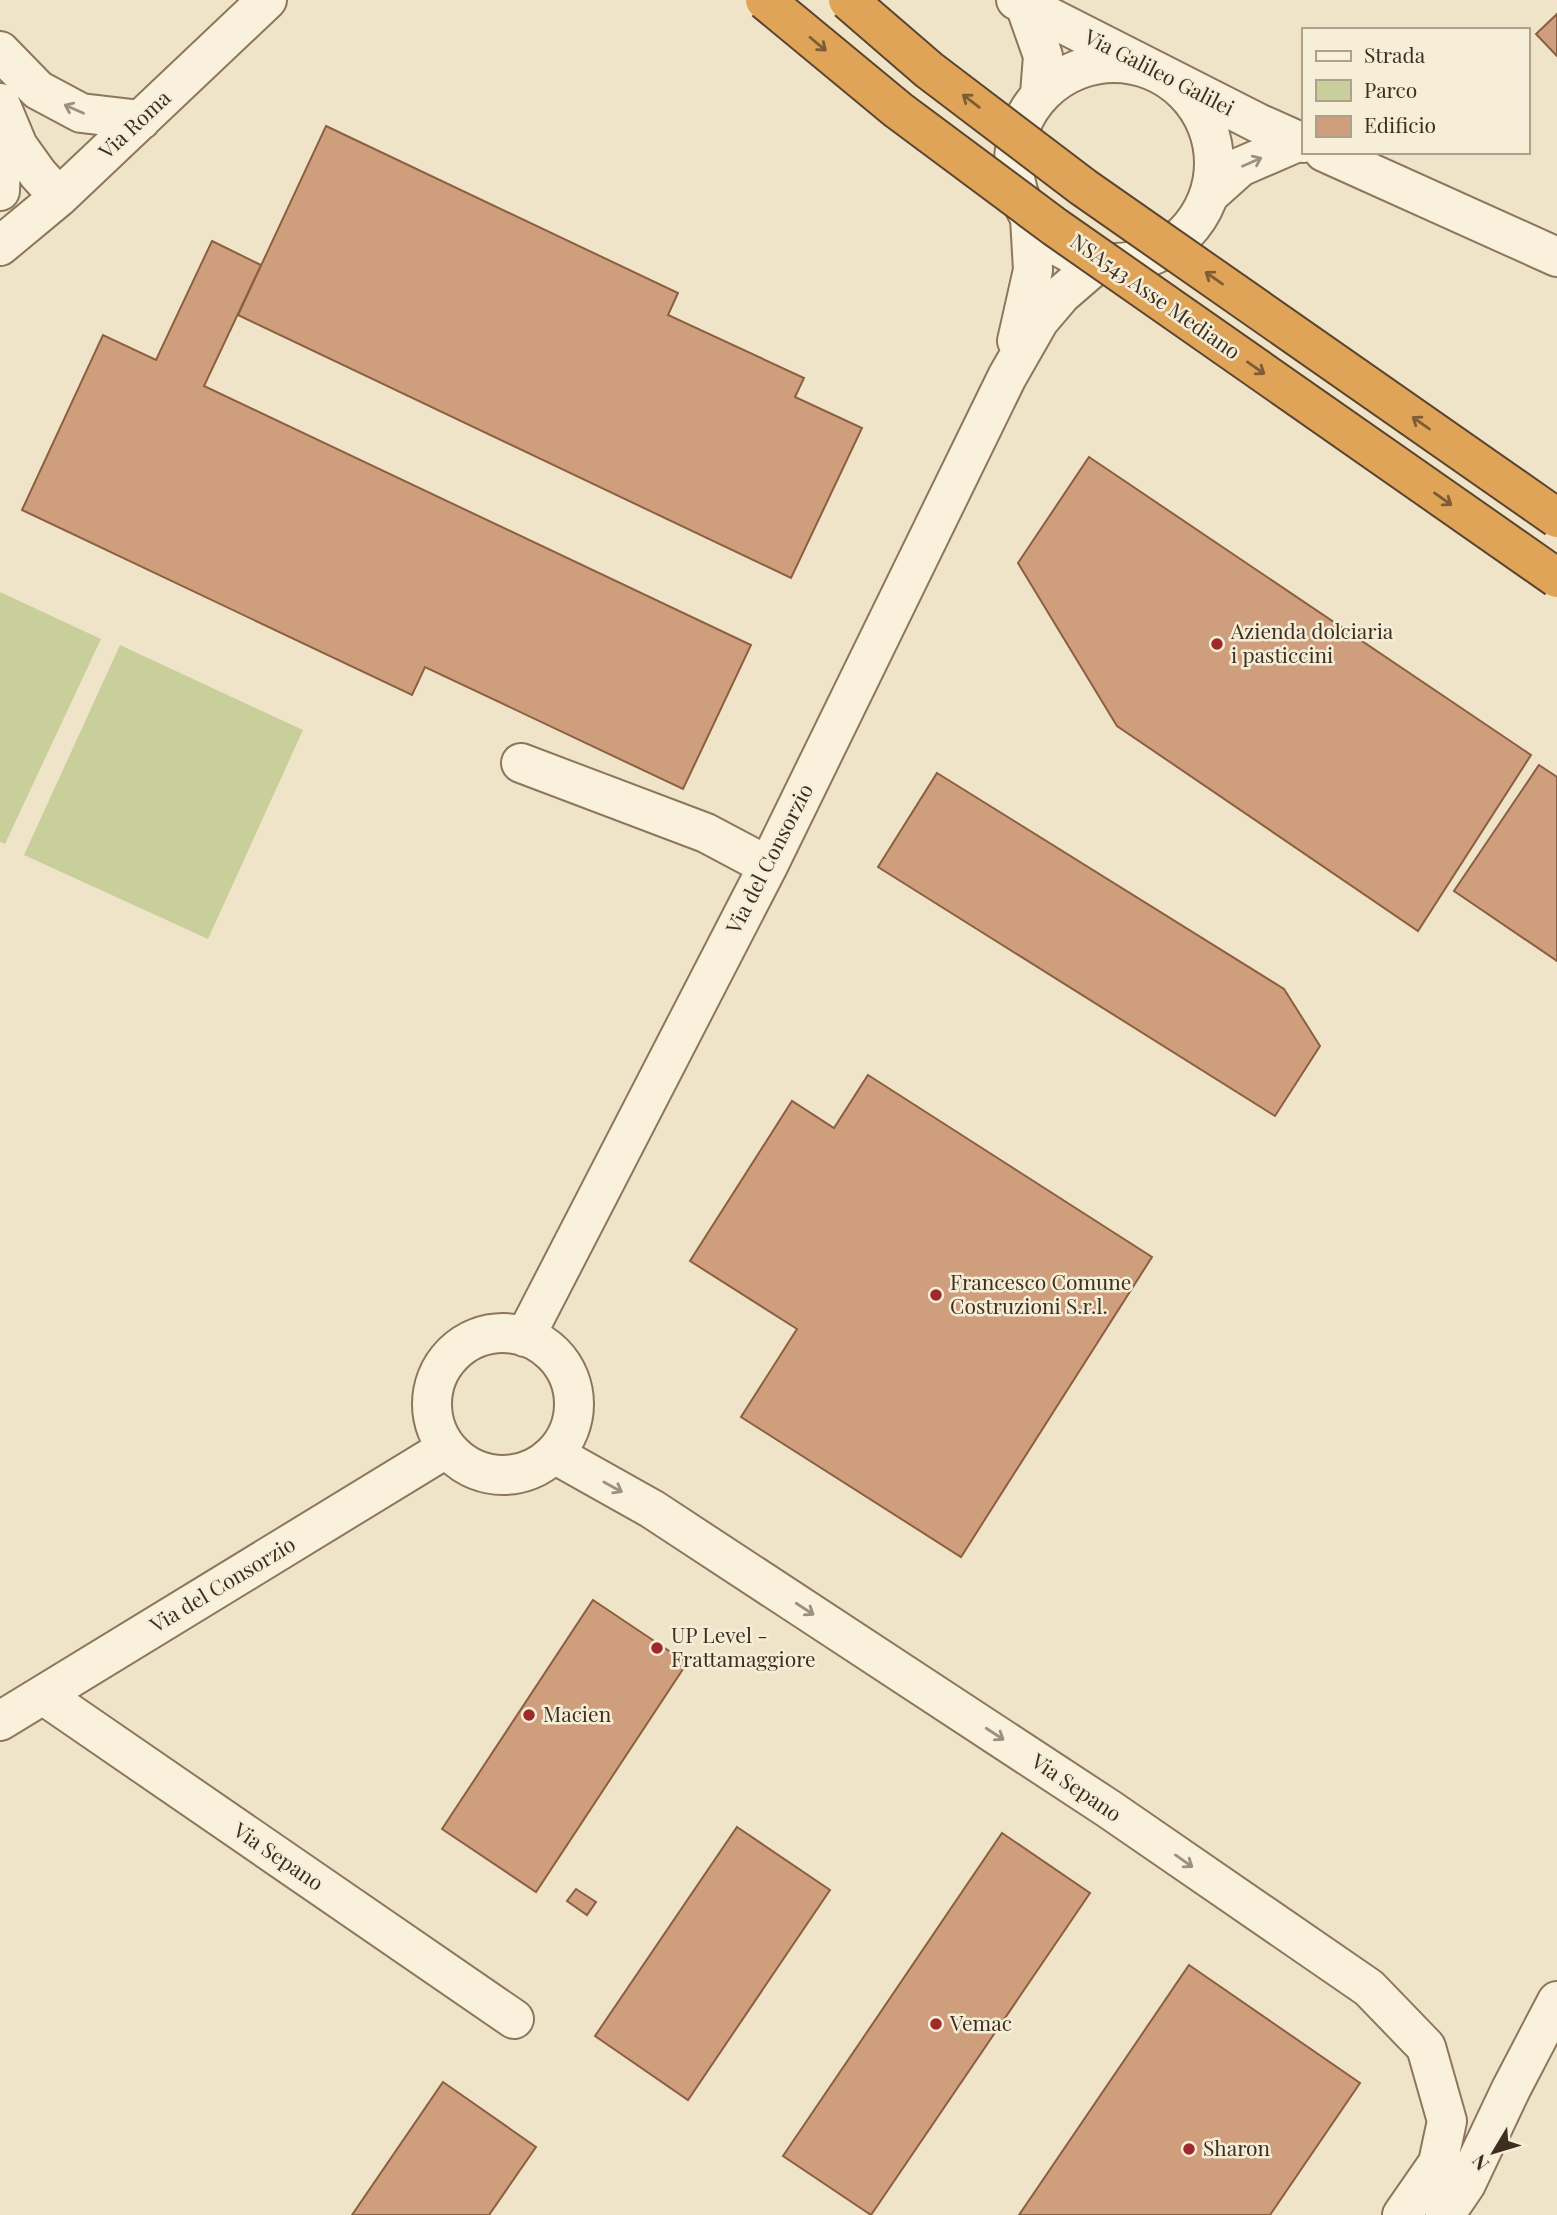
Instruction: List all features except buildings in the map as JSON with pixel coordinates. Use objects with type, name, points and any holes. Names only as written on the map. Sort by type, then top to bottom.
[{"type":"highway","name":"NSA543 Asse Mediano","points":[[765,0],[898,110],[1055,227],[1557,578]]},
{"type":"highway","points":[[848,0],[929,70],[1083,187],[1557,518]]},
{"type":"street","name":"Via Roma","points":[[0,246],[59,197],[267,0]]},
{"type":"street","name":"Via Galileo Galilei","points":[[1020,2],[1302,142]]},
{"type":"street","name":"Via del Consorzio","points":[[1020,2],[1043,57],[1040,94]]},
{"type":"street","points":[[0,51],[38,90],[80,113],[141,120]]},
{"type":"street","name":"Via del Consorzio","points":[[1099,63],[1133,63],[1164,75],[1191,97],[1209,127],[1216,160],[1211,193],[1197,222],[1174,245],[1145,260],[1113,264],[1099,262],[1081,258],[1052,242],[1030,218],[1017,189],[1013,156],[1021,123],[1040,94],[1067,73],[1099,63]]},
{"type":"street","points":[[0,103],[18,146],[59,197]]},
{"type":"street","points":[[0,117],[0,191]]},
{"type":"street","name":"Via del Consorzio","points":[[1211,193],[1240,167],[1302,147]]},
{"type":"street","name":"Via Galileo Galilei","points":[[1329,154],[1557,257]]},
{"type":"street","name":"Via del Consorzio","points":[[1007,377],[1033,270],[1030,218]]},
{"type":"street","name":"Via del Consorzio","points":[[525,1336],[768,866],[1007,377],[1039,321],[1062,294],[1099,262]]},
{"type":"street","points":[[521,763],[706,833],[768,866]]},
{"type":"street","points":[[503,1333],[525,1336],[546,1348],[562,1365],[572,1387],[573,1411],[567,1434],[554,1454],[534,1468],[511,1475],[487,1473],[465,1464],[447,1448],[436,1428],[432,1406],[435,1383],[444,1363],[460,1346],[480,1336],[503,1333]]},
{"type":"street","name":"Via del Consorzio","points":[[0,1721],[447,1448]]},
{"type":"street","name":"Via Sepano","points":[[554,1454],[675,1524],[1109,1809],[1369,1988],[1426,2047],[1447,2121],[1438,2163],[1402,2215]]},
{"type":"street","name":"Via Sepano","points":[[43,1695],[514,2019]]},
{"type":"street","points":[[1445,2215],[1466,2184],[1557,2001]]},
{"type":"green space","points":[[0,592],[101,639],[5,844],[0,842]]},
{"type":"green space","points":[[120,645],[303,730],[208,939],[24,855]]},
{"type":"place","name":"Azienda dolciaria i pasticcini","points":[[1217,644]]},
{"type":"place","name":"Francesco Comune Costruzioni S.r.l.","points":[[936,1295]]},
{"type":"place","name":"UP Level - Frattamaggiore","points":[[657,1648]]},
{"type":"place","name":"Macien","points":[[529,1715]]},
{"type":"place","name":"Vemac","points":[[936,2024]]},
{"type":"place","name":"Sharon","points":[[1189,2149]]}]
